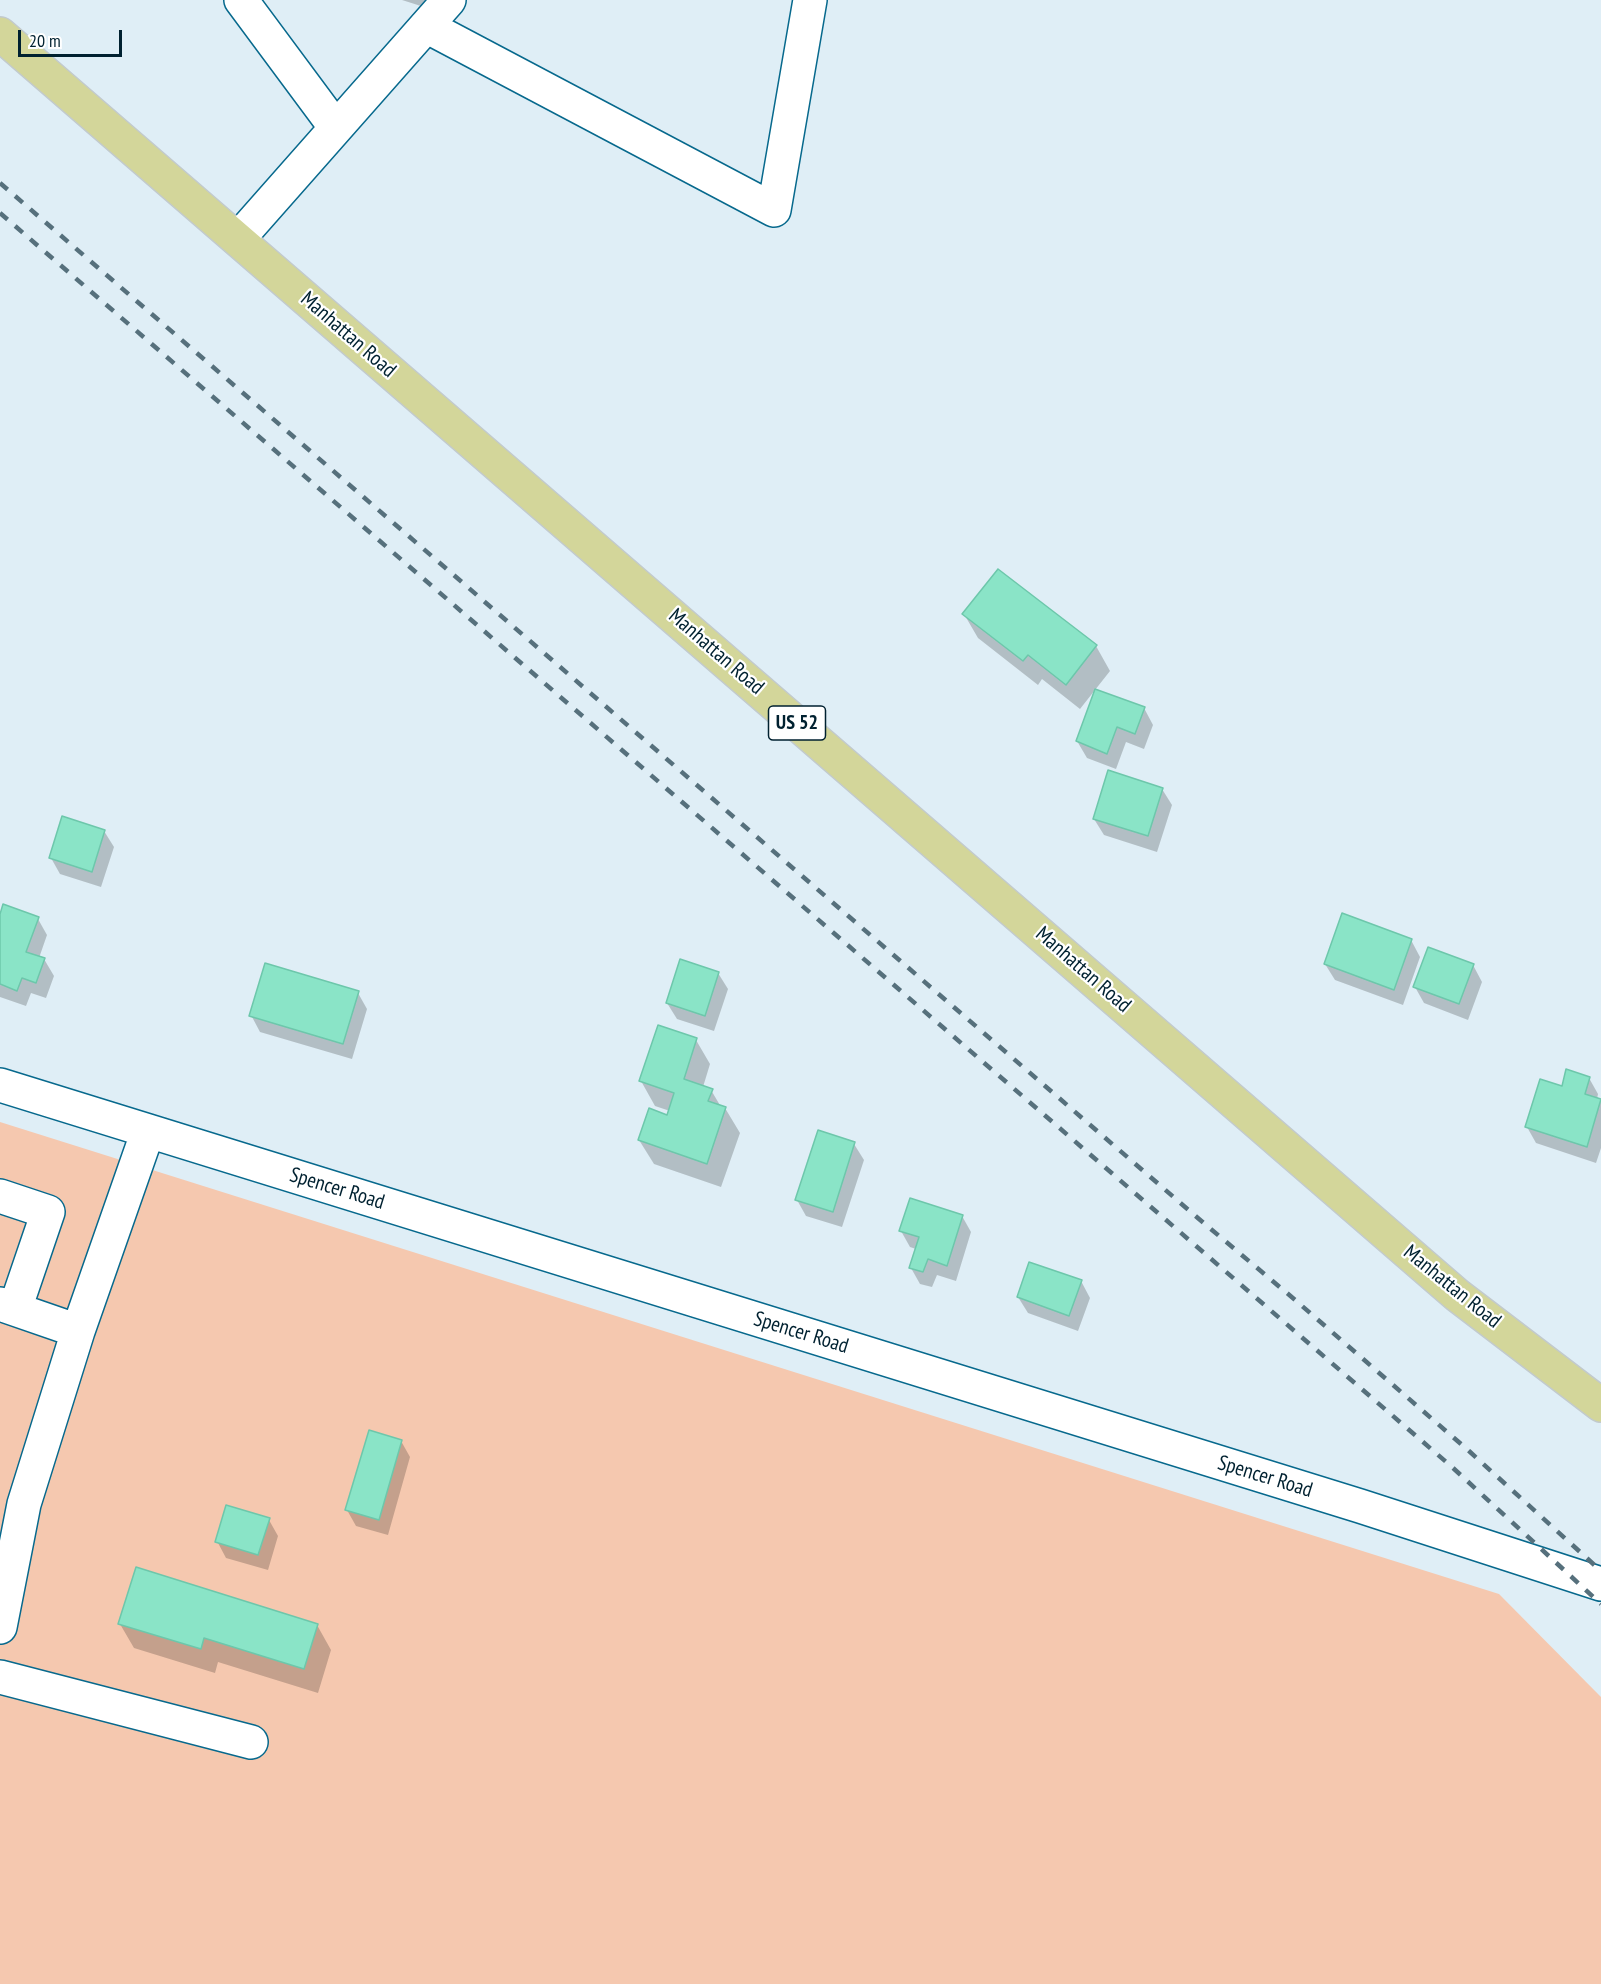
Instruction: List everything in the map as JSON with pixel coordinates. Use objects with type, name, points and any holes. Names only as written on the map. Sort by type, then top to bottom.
[{"type":"main road","name":"Manhattan Road","points":[[0,34],[1448,1287],[1601,1405]]},
{"type":"street","points":[[241,0],[336,128]]},
{"type":"street","points":[[238,239],[449,0]]},
{"type":"street","points":[[426,26],[774,210],[810,0]]},
{"type":"street","name":"Spencer Road","points":[[0,1085],[1360,1506],[1601,1584]]},
{"type":"street","points":[[0,1627],[24,1504],[78,1331],[148,1131]]},
{"type":"street","points":[[0,1196],[48,1212],[8,1306],[78,1331]]},
{"type":"street","points":[[0,1677],[251,1742]]},
{"type":"shaded area","points":[[0,1122],[1499,1594],[1601,1697],[1601,1984],[0,1984]]},
{"type":"building","points":[[998,569],[1097,645],[1066,685],[1028,655],[1023,661],[962,614]]},
{"type":"building","points":[[1095,689],[1145,707],[1135,734],[1117,727],[1107,754],[1076,741]]},
{"type":"building","points":[[1108,770],[1163,788],[1148,836],[1093,819]]},
{"type":"building","points":[[62,816],[105,830],[92,872],[49,858]]},
{"type":"building","points":[[3,904],[39,917],[26,952],[45,958],[36,983],[22,978],[17,991],[0,984],[0,914]]},
{"type":"building","points":[[1342,913],[1412,939],[1394,990],[1324,964]]},
{"type":"building","points":[[1428,947],[1474,964],[1459,1004],[1413,987]]},
{"type":"building","points":[[680,959],[719,972],[705,1016],[666,1003]]},
{"type":"building","points":[[265,963],[359,991],[343,1044],[249,1016]]},
{"type":"building","points":[[658,1025],[697,1038],[684,1079],[713,1089],[708,1101],[726,1107],[707,1164],[638,1140],[649,1108],[667,1115],[674,1093],[639,1081]]},
{"type":"building","points":[[1566,1069],[1590,1077],[1585,1094],[1601,1099],[1587,1147],[1525,1127],[1540,1079],[1562,1086]]},
{"type":"building","points":[[818,1130],[855,1142],[833,1212],[795,1200]]},
{"type":"building","points":[[910,1198],[963,1215],[947,1266],[928,1259],[923,1272],[909,1268],[919,1237],[899,1231]]},
{"type":"building","points":[[1029,1262],[1082,1280],[1069,1316],[1017,1297]]},
{"type":"building","points":[[369,1430],[402,1440],[379,1520],[345,1510]]},
{"type":"building","points":[[226,1505],[270,1518],[258,1555],[215,1542]]},
{"type":"building","points":[[136,1567],[318,1624],[304,1669],[204,1638],[201,1649],[118,1624]]},
{"type":"railway","points":[[0,183],[1294,1299],[1469,1451],[1601,1571]]},
{"type":"railway","points":[[0,213],[1452,1467],[1601,1604]]}]
